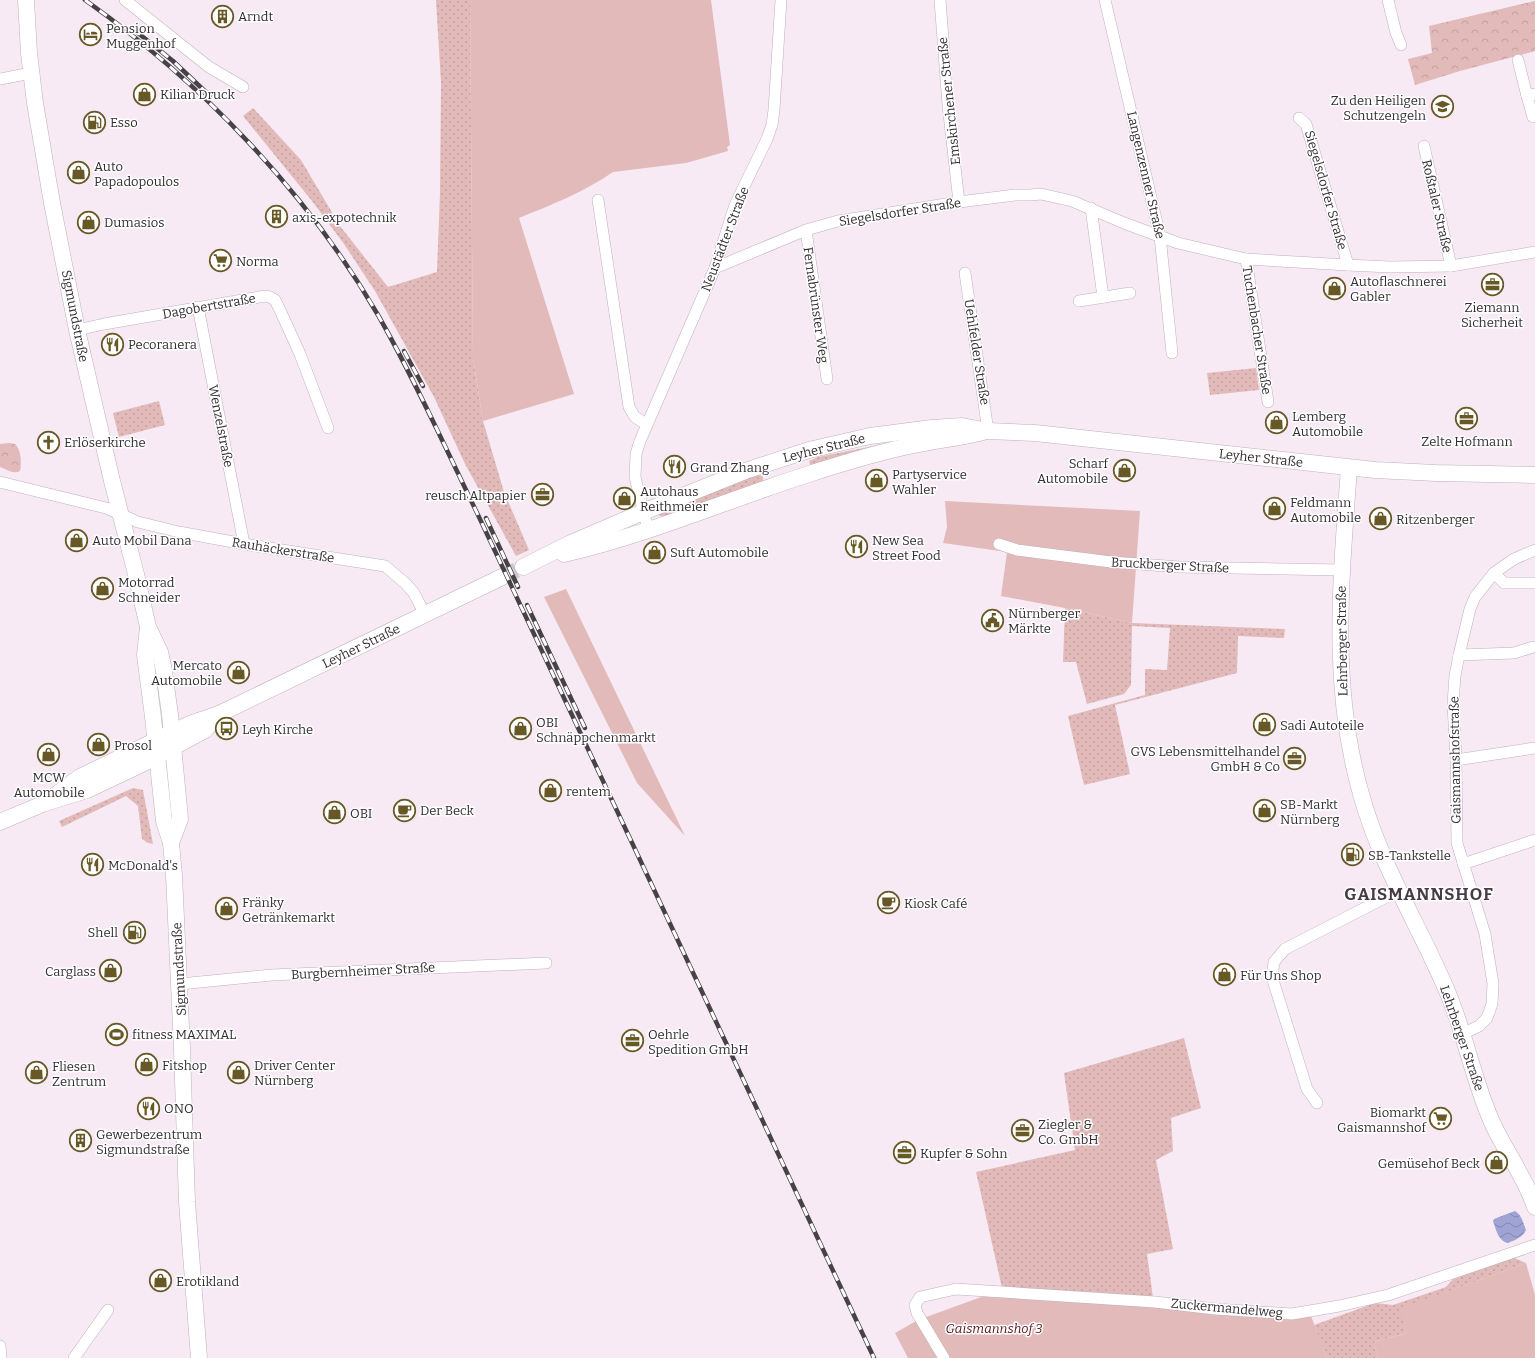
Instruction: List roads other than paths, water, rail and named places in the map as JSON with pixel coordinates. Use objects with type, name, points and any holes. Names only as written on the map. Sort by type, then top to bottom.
[{"type":"main road","name":"Sigmundstraße","points":[[26,0],[31,73],[41,141],[77,330],[148,627],[160,652],[167,692],[180,819],[172,843]]},
{"type":"main road","name":"Leyher Straße","points":[[988,431],[962,438],[932,441],[900,448],[828,468],[755,491],[603,545],[530,564],[571,543],[643,512],[766,463],[834,443],[889,433],[932,428],[962,426],[988,431],[1048,434],[1349,468],[1436,473],[1535,475]]},
{"type":"main road","name":"Lehrberger Straße","points":[[1349,468],[1342,570],[1340,655],[1346,729],[1362,800],[1377,843],[1398,891],[1446,988],[1490,1119],[1529,1190],[1535,1208]]},
{"type":"main road","name":"Leyher Straße","points":[[0,822],[45,803],[80,777],[156,749],[173,741],[201,719],[220,714],[502,577]]},
{"type":"main road","name":"Sigmundstraße","points":[[148,627],[145,655],[164,821],[172,843],[180,984],[188,1226],[199,1358]]},
{"type":"street","points":[[125,0],[210,67],[243,87]]},
{"type":"street","name":"Neustädter Straße","points":[[648,530],[636,486],[636,454],[646,424],[715,268],[735,205],[772,126],[781,0]]},
{"type":"street","name":"Emskirchener Straße","points":[[940,0],[948,105],[959,202]]},
{"type":"street","name":"Langenzenner Straße","points":[[1105,0],[1160,236],[1172,353]]},
{"type":"street","points":[[1388,0],[1400,45]]},
{"type":"street","points":[[1518,60],[1531,95],[1533,117],[1535,116]]},
{"type":"street","points":[[0,79],[31,73]]},
{"type":"street","name":"Siegelsdorfer Straße","points":[[1300,118],[1306,124],[1348,266]]},
{"type":"street","name":"Roßtaler Straße","points":[[1424,146],[1451,266]]},
{"type":"street","name":"Siegelsdorfer Straße","points":[[715,268],[806,230],[838,221],[959,202],[1015,195],[1041,194],[1072,201],[1124,223],[1178,243],[1246,259],[1348,266],[1451,266],[1535,252]]},
{"type":"street","points":[[598,200],[629,407],[635,418],[646,424]]},
{"type":"street","points":[[1091,208],[1103,297]]},
{"type":"street","name":"Fernabrünster Weg","points":[[806,230],[827,379]]},
{"type":"street","name":"Tuchenbacher Straße","points":[[1246,259],[1268,402]]},
{"type":"street","name":"Uehlfelder Straße","points":[[965,273],[988,431]]},
{"type":"street","points":[[1079,301],[1130,293]]},
{"type":"street","name":"Dagobertstraße","points":[[77,330],[198,307],[265,296],[270,297],[275,300],[300,354],[328,428]]},
{"type":"street","name":"Wenzelstraße","points":[[198,307],[244,544]]},
{"type":"street","name":"Rauhäckerstraße","points":[[0,482],[93,504],[138,522],[156,527],[244,544],[385,566],[414,593],[425,615]]},
{"type":"street","name":"Bruckberger Straße","points":[[999,544],[1017,550],[1119,563],[1180,567],[1342,570]]},
{"type":"street","name":"Gaismannshofstraße","points":[[1462,1034],[1479,1026],[1487,1018],[1492,1004],[1493,984],[1485,934],[1463,864],[1457,836],[1456,760],[1453,704],[1459,655],[1470,609],[1475,597],[1494,573],[1514,559],[1535,550]]},
{"type":"street","points":[[1494,573],[1504,583],[1535,583]]},
{"type":"street","points":[[1459,655],[1514,654],[1533,647]]},
{"type":"street","points":[[1456,760],[1535,748]]},
{"type":"street","points":[[1463,864],[1535,840]]},
{"type":"street","points":[[1316,1103],[1307,1089],[1280,1007],[1272,977],[1274,962],[1284,949],[1398,891]]},
{"type":"street","name":"Burgbernheimer Straße","points":[[180,984],[272,975],[546,963]]},
{"type":"street","name":"Zuckermandelweg","points":[[944,1358],[917,1313],[915,1305],[920,1297],[956,1290],[1155,1302],[1215,1309],[1292,1314],[1339,1306],[1388,1295],[1535,1245]]},
{"type":"street","points":[[74,1358],[108,1310]]},
{"type":"street","points":[[0,1346],[1,1358]]},
{"type":"water","points":[[1515,1211],[1521,1217],[1526,1230],[1521,1236],[1508,1243],[1502,1240],[1496,1231],[1493,1221],[1494,1219]]},
{"type":"tunnel","points":[[502,577],[523,567]]},
{"type":"railway","points":[[85,0],[128,32],[170,67],[210,103],[248,142],[285,183],[318,225],[350,269],[378,315],[418,390],[479,517],[874,1358]]},
{"type":"railway","points":[[133,29],[173,61],[210,96]]},
{"type":"railway","points":[[404,351],[423,386]]},
{"type":"railway","points":[[486,518],[518,587]]},
{"type":"railway","points":[[527,605],[585,728]]},
{"type":"place","name":"Arndt","points":[[223,16]]},
{"type":"place","name":"Pension Muggenhof","points":[[91,35]]},
{"type":"place","name":"Kilian Druck","points":[[145,94]]},
{"type":"place","name":"Zu den Heiligen Schutzengeln","points":[[1442,107]]},
{"type":"place","name":"Esso","points":[[95,122]]},
{"type":"place","name":"Auto Papadopoulos","points":[[78,173]]},
{"type":"place","name":"axis-expotechnik","points":[[276,217]]},
{"type":"place","name":"Dumasios","points":[[88,222]]},
{"type":"place","name":"Norma","points":[[220,261]]},
{"type":"place","name":"Ziemann Sicherheit","points":[[1492,285]]},
{"type":"place","name":"Autoflaschnerei Gabler","points":[[1334,288]]},
{"type":"place","name":"Pecoranera","points":[[112,344]]},
{"type":"place","name":"Zelte Hofmann","points":[[1467,419]]},
{"type":"place","name":"Lemberg Automobile","points":[[1277,423]]},
{"type":"place","name":"Erlöserkirche","points":[[48,442]]},
{"type":"place","name":"Grand Zhang","points":[[675,467]]},
{"type":"place","name":"Scharf Automobile","points":[[1124,470]]},
{"type":"place","name":"Partyservice Wahler","points":[[876,481]]},
{"type":"place","name":"reusch Altpapier","points":[[542,495]]},
{"type":"place","name":"Autohaus Reithmeier","points":[[624,498]]},
{"type":"place","name":"Feldmann Automobile","points":[[1275,509]]},
{"type":"place","name":"Ritzenberger","points":[[1381,519]]},
{"type":"place","name":"Auto Mobil Dana","points":[[76,540]]},
{"type":"place","name":"New Sea Street Food","points":[[856,547]]},
{"type":"place","name":"Suft Automobile","points":[[655,552]]},
{"type":"place","name":"Motorrad Schneider","points":[[103,589]]},
{"type":"place","name":"Nürnberger Märkte","points":[[993,620]]},
{"type":"place","name":"Mercato Automobile","points":[[238,672]]},
{"type":"place","name":"Sadi Autoteile","points":[[1264,725]]},
{"type":"place","name":"Leyh Kirche","points":[[226,729]]},
{"type":"place","name":"OBI Schnäppchenmarkt","points":[[521,729]]},
{"type":"place","name":"Prosol","points":[[99,745]]},
{"type":"place","name":"MCW Automobile","points":[[49,755]]},
{"type":"place","name":"GVS Lebensmittelhandel GmbH & Co","points":[[1295,758]]},
{"type":"place","name":"rentem","points":[[551,791]]},
{"type":"place","name":"Der Beck","points":[[405,810]]},
{"type":"place","name":"SB-Markt Nürnberg","points":[[1265,811]]},
{"type":"place","name":"OBI","points":[[335,813]]},
{"type":"place","name":"SB-Tankstelle","points":[[1352,855]]},
{"type":"place","name":"McDonald's","points":[[92,865]]},
{"type":"place","name":"Kiosk Café","points":[[889,903]]},
{"type":"place","name":"Fränky Getränkemarkt","points":[[227,909]]},
{"type":"place","name":"Shell","points":[[134,932]]},
{"type":"place","name":"Carglass","points":[[111,971]]},
{"type":"place","name":"Für Uns Shop","points":[[1225,975]]},
{"type":"place","name":"fitness MAXIMAL","points":[[117,1034]]},
{"type":"place","name":"Oehrle Spedition GmbH","points":[[633,1041]]},
{"type":"place","name":"Fitshop","points":[[146,1065]]},
{"type":"place","name":"Driver Center Nürnberg","points":[[238,1072]]},
{"type":"place","name":"Fliesen Zentrum","points":[[37,1073]]},
{"type":"place","name":"ONO","points":[[148,1108]]},
{"type":"place","name":"Biomarkt Gaismannshof","points":[[1441,1119]]},
{"type":"place","name":"Ziegler & Co. GmbH","points":[[1023,1131]]},
{"type":"place","name":"Gewerbezentrum Sigmundstraße","points":[[80,1141]]},
{"type":"place","name":"Kupfer & Sohn","points":[[904,1153]]},
{"type":"place","name":"Gemüsehof Beck","points":[[1496,1163]]},
{"type":"place","name":"Erotikland","points":[[160,1281]]},
{"type":"district","name":"GAISMANNSHOF","points":[[1419,894]]},
{"type":"park label","name":"Gaismannshof 3","points":[[994,1328]]}]
